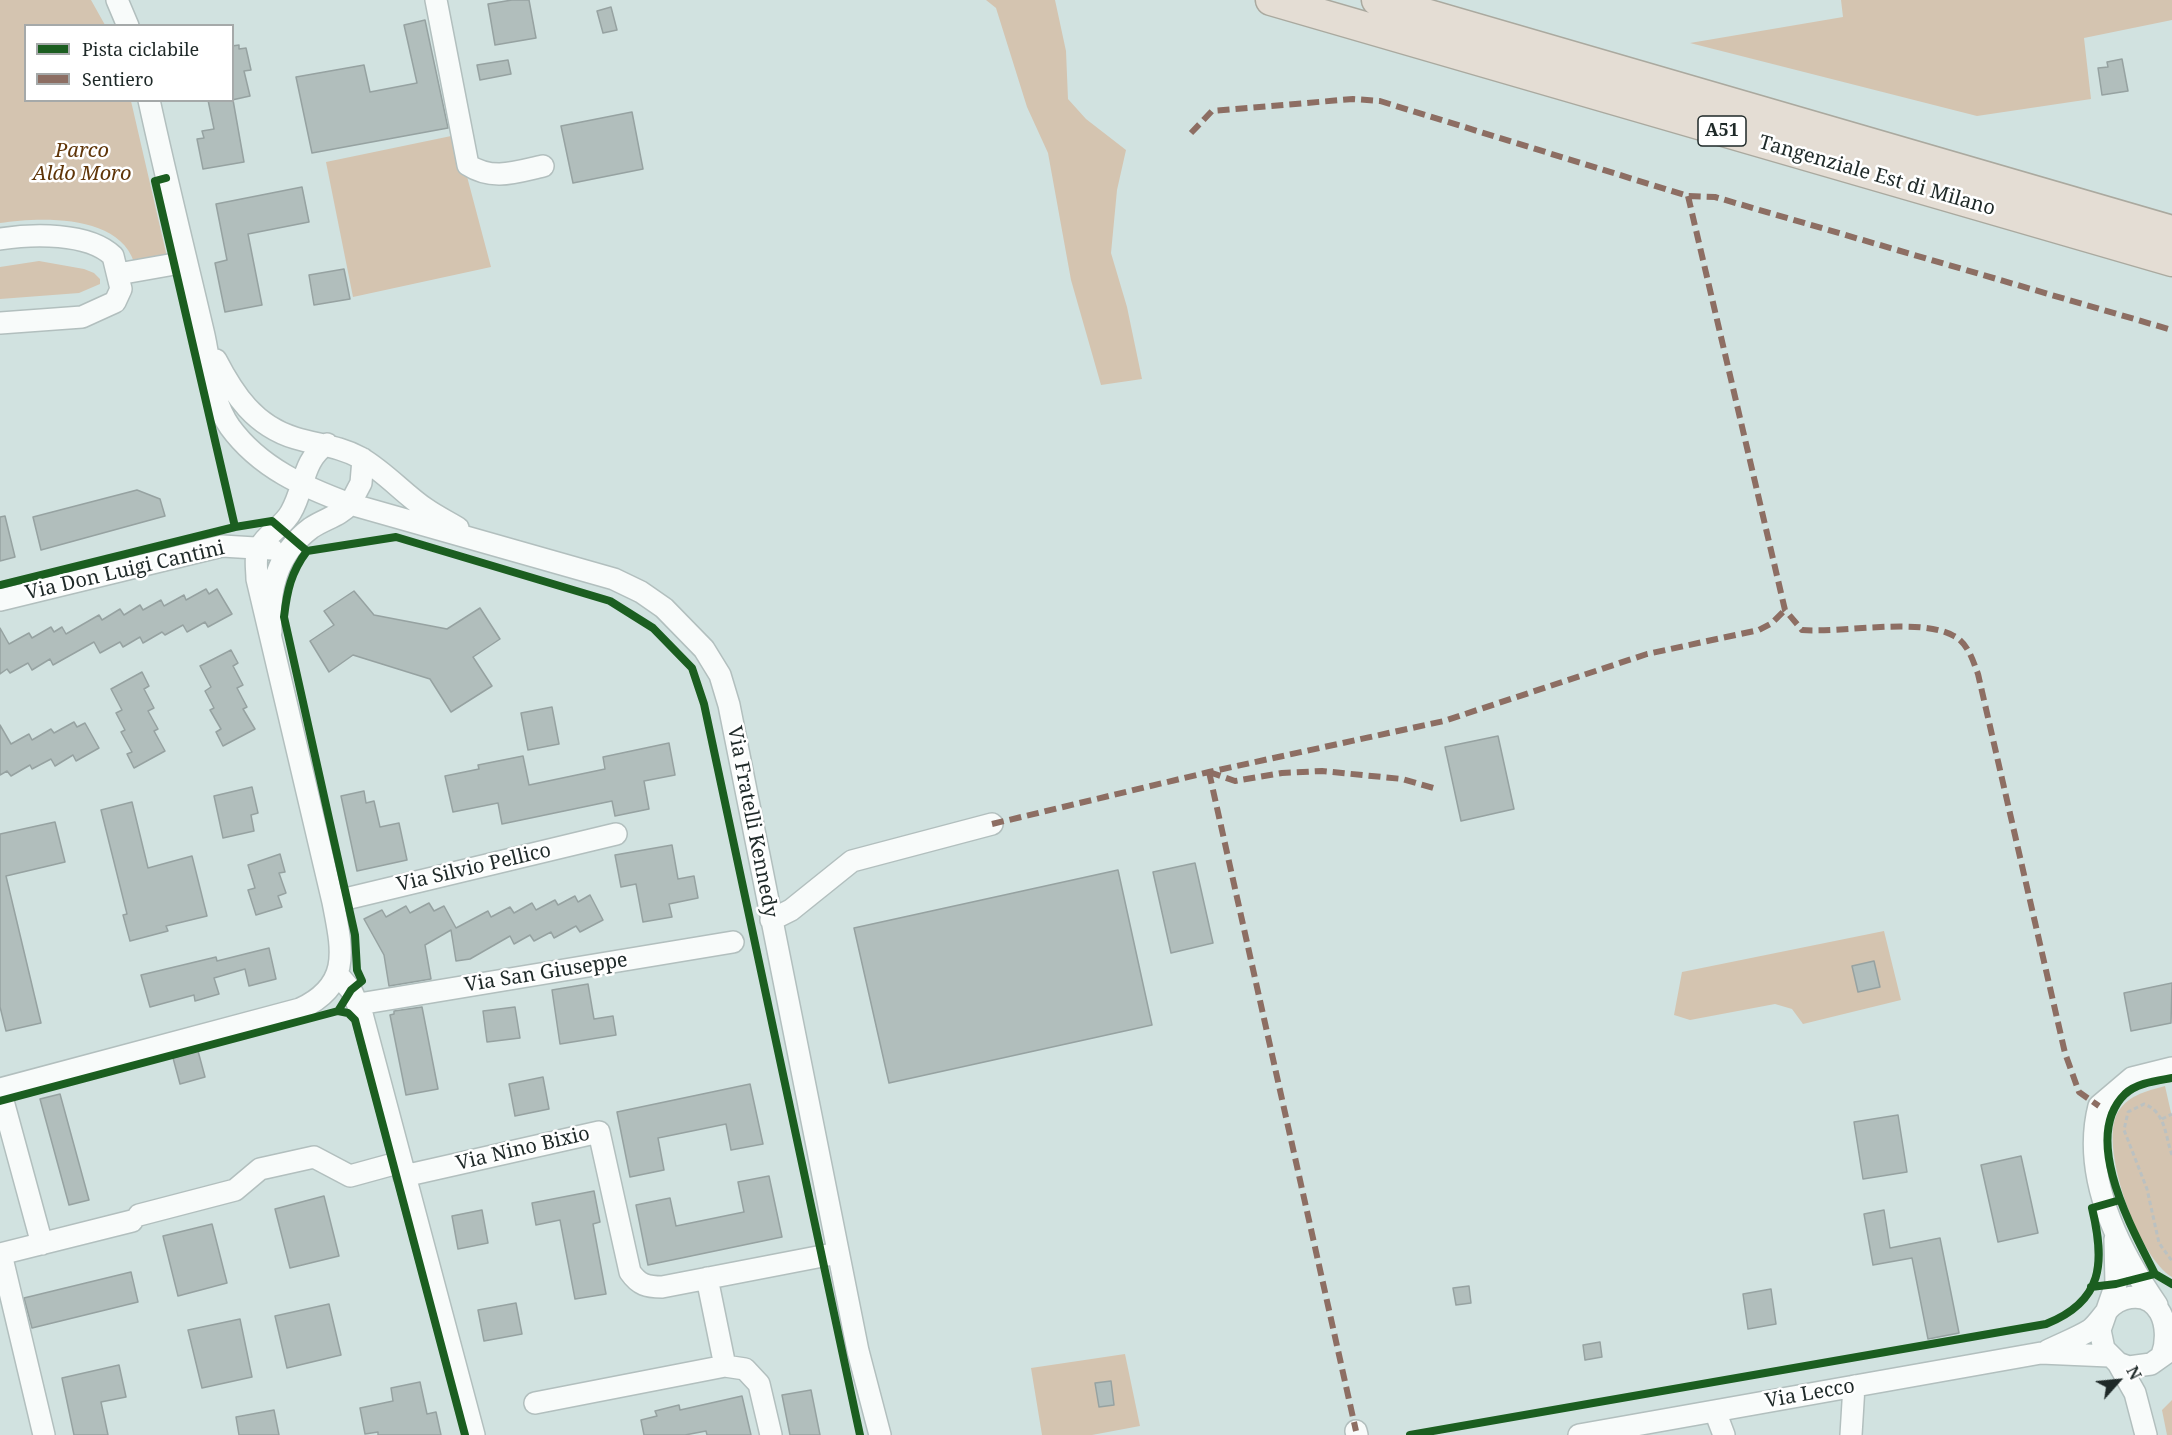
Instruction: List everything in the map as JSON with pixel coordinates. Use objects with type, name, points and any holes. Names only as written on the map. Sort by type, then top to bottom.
[{"type":"highway","name":"Tangenziale Est di Milano","points":[[1271,0],[2172,261]]},
{"type":"highway","name":"Tangenziale Est di Milano","points":[[1377,0],[2172,231]]},
{"type":"street","points":[[117,0],[127,24]]},
{"type":"street","points":[[436,0],[468,165],[490,175],[509,174],[543,166]]},
{"type":"street","points":[[149,102],[204,335],[217,402],[229,425],[245,445],[264,462],[301,486],[350,504]]},
{"type":"street","points":[[0,239],[38,235],[90,244],[105,249],[113,256],[118,274],[119,297],[102,310],[82,317],[0,323]]},
{"type":"street","points":[[118,274],[186,262]]},
{"type":"street","points":[[204,335],[229,386],[245,408],[278,432],[345,451],[361,483],[344,512],[310,529],[286,555],[272,582],[269,605],[271,632]]},
{"type":"street","points":[[42,1244],[0,1090],[300,1009],[316,1002],[334,983],[340,950],[333,902],[257,579],[256,560],[259,548],[290,515],[309,461],[316,451],[345,451]]},
{"type":"street","name":"Via Fratelli Kennedy","points":[[345,451],[427,510],[477,538]]},
{"type":"street","name":"Via Fratelli Kennedy","points":[[350,504],[441,532],[477,538],[614,579],[664,608],[704,649],[720,675],[729,705],[859,1355],[880,1435]]},
{"type":"street","name":"Via Don Luigi Cantini","points":[[0,600],[222,546],[274,549],[286,555]]},
{"type":"street","points":[[771,920],[791,910],[852,861],[992,824]]},
{"type":"street","name":"Via Silvio Pellico","points":[[333,902],[616,834]]},
{"type":"street","name":"Via San Giuseppe","points":[[359,1004],[733,942]]},
{"type":"street","points":[[334,983],[351,990],[359,1004],[474,1435]]},
{"type":"street","points":[[2144,1425],[2141,1393],[2162,1356],[2170,1336],[2167,1317],[2164,1308],[2139,1279],[2114,1230],[2105,1204],[2092,1148],[2099,1106],[2132,1078],[2172,1068]]},
{"type":"street","name":"Via Nino Bixio","points":[[1,1254],[235,1190],[260,1169],[314,1157],[350,1176],[403,1169],[599,1132],[630,1272],[637,1281],[647,1287],[662,1287],[707,1278]]},
{"type":"street","points":[[2114,1230],[2118,1265],[2116,1284],[2100,1330],[2104,1349],[2129,1380],[2144,1425]]},
{"type":"street","points":[[725,1366],[707,1278],[838,1253]]},
{"type":"street","points":[[1,1254],[45,1435]]},
{"type":"street","name":"Via Lecco","points":[[2041,1353],[2091,1329],[2124,1299],[2147,1299],[2164,1308]]},
{"type":"street","name":"Via Lecco","points":[[1579,1435],[2041,1353],[2114,1360],[2129,1367],[2162,1356]]},
{"type":"street","points":[[535,1403],[725,1366],[745,1369],[759,1384],[771,1435]]},
{"type":"street","points":[[1851,1435],[1854,1386]]},
{"type":"street","points":[[1715,1411],[1724,1435]]},
{"type":"path","points":[[2172,1155],[2162,1119],[2154,1107],[2144,1104],[2128,1112],[2124,1130],[2147,1189],[2159,1243],[2172,1261]]},
{"type":"path","points":[[2162,1119],[2172,1114]]},
{"type":"green space","name":"Parco Aldo Moro","points":[[0,0],[91,0],[104,24],[24,24],[24,102],[131,102],[167,257],[134,262],[125,246],[112,235],[76,222],[36,220],[0,223]]},
{"type":"green space","points":[[986,0],[1055,0],[1066,51],[1068,99],[1086,119],[1126,150],[1117,190],[1111,253],[1127,307],[1142,379],[1101,385],[1071,280],[1048,153],[1027,107],[996,8]]},
{"type":"green space","points":[[1841,0],[2172,0],[2172,20],[2084,38],[2091,99],[1977,116],[1690,43],[1843,17]]},
{"type":"green space","points":[[456,135],[491,267],[353,297],[326,162]]},
{"type":"green space","points":[[39,261],[84,269],[94,273],[100,279],[100,284],[79,293],[0,299],[0,267]]},
{"type":"green space","points":[[1884,931],[1901,1000],[1803,1024],[1792,1009],[1775,1004],[1690,1020],[1674,1015],[1682,972]]},
{"type":"green space","points":[[2165,1086],[2172,1117],[2172,1277],[2147,1249],[2126,1203],[2118,1178],[2113,1132],[2116,1116],[2130,1099]]},
{"type":"green space","points":[[1125,1354],[1140,1426],[1092,1435],[1042,1435],[1031,1368]]},
{"type":"green space","points":[[2172,1400],[2172,1435],[2167,1435],[2162,1410]]},
{"type":"building","points":[[529,0],[536,38],[495,45],[488,4]]},
{"type":"building","points":[[611,7],[617,30],[603,33],[597,11]]},
{"type":"building","points":[[425,20],[448,128],[312,153],[296,77],[364,65],[370,92],[417,83],[404,25]]},
{"type":"building","points":[[239,45],[239,49],[246,48],[251,70],[244,71],[250,96],[234,100],[234,46]]},
{"type":"building","points":[[2122,59],[2128,91],[2102,95],[2098,68],[2108,67],[2107,62]]},
{"type":"building","points":[[508,60],[511,74],[480,80],[477,65]]},
{"type":"building","points":[[208,102],[233,102],[244,162],[203,169],[197,139],[204,138],[202,131],[214,129]]},
{"type":"building","points":[[632,112],[643,169],[573,183],[561,126]]},
{"type":"building","points":[[302,187],[309,222],[248,234],[262,305],[225,312],[215,263],[227,260],[216,204]]},
{"type":"building","points":[[344,269],[350,299],[314,305],[309,275]]},
{"type":"building","points":[[137,490],[160,499],[165,516],[41,550],[33,517]]},
{"type":"building","points":[[5,516],[15,557],[0,561],[0,517]]},
{"type":"building","points":[[206,589],[209,594],[217,589],[232,614],[208,627],[205,622],[187,632],[183,625],[165,635],[162,632],[143,643],[140,637],[123,647],[120,642],[100,653],[94,642],[53,665],[50,659],[32,670],[28,663],[10,673],[7,669],[0,674],[0,628],[9,644],[29,633],[32,638],[51,627],[54,632],[62,627],[66,634],[99,615],[102,620],[120,609],[124,615],[140,605],[143,610],[161,600],[164,606],[184,595],[186,600]]},
{"type":"building","points":[[354,591],[374,615],[447,629],[480,608],[500,639],[473,657],[492,686],[451,712],[430,679],[353,655],[329,672],[310,641],[334,625],[324,611]]},
{"type":"building","points":[[231,650],[238,663],[233,666],[243,685],[237,688],[247,707],[243,709],[255,729],[223,746],[216,732],[221,729],[210,710],[214,708],[205,691],[211,687],[200,666]]},
{"type":"building","points":[[142,672],[149,686],[144,689],[154,708],[148,711],[158,729],[154,731],[165,751],[134,768],[127,754],[132,752],[121,732],[125,730],[116,713],[122,710],[111,689]]},
{"type":"building","points":[[552,707],[559,744],[528,750],[521,713]]},
{"type":"building","points":[[74,722],[77,727],[85,723],[99,748],[76,761],[73,755],[55,766],[51,759],[32,769],[30,765],[11,776],[7,771],[0,775],[0,725],[11,744],[29,734],[32,740],[51,729],[54,733]]},
{"type":"building","points":[[1498,736],[1514,809],[1461,821],[1445,747]]},
{"type":"building","points":[[669,743],[675,775],[644,781],[649,809],[615,816],[612,801],[502,824],[498,803],[453,812],[445,776],[479,769],[478,765],[523,756],[529,785],[605,769],[603,757]]},
{"type":"building","points":[[252,787],[258,813],[251,815],[254,831],[223,838],[214,796]]},
{"type":"building","points":[[364,791],[366,803],[374,801],[380,827],[399,823],[407,860],[357,871],[341,796]]},
{"type":"building","points":[[132,802],[148,868],[192,856],[207,916],[166,926],[168,931],[130,941],[123,915],[127,914],[101,810]]},
{"type":"building","points":[[55,822],[65,862],[6,876],[41,1023],[6,1031],[0,1007],[0,834]]},
{"type":"building","points":[[672,845],[678,879],[694,876],[698,898],[669,904],[672,917],[643,922],[636,884],[621,887],[615,855]]},
{"type":"building","points":[[280,854],[285,872],[279,873],[286,893],[278,896],[282,907],[256,915],[248,890],[255,888],[248,865]]},
{"type":"building","points":[[1195,863],[1213,943],[1171,953],[1153,872]]},
{"type":"building","points":[[1118,870],[1152,1025],[889,1083],[854,928]]},
{"type":"building","points":[[590,895],[603,920],[580,932],[576,926],[554,938],[551,932],[534,941],[530,935],[514,944],[510,936],[470,959],[456,961],[451,930],[425,945],[431,979],[389,986],[384,955],[364,919],[382,910],[386,917],[406,906],[410,913],[429,903],[434,911],[444,906],[456,928],[488,911],[491,917],[510,907],[514,913],[532,903],[536,910],[555,900],[558,905],[575,896],[578,902]]},
{"type":"building","points":[[269,948],[276,979],[249,986],[245,969],[214,978],[219,994],[195,1001],[194,995],[150,1007],[141,975],[216,957],[217,961]]},
{"type":"building","points":[[1874,961],[1880,987],[1858,992],[1852,966]]},
{"type":"building","points":[[2172,983],[2171,1023],[2131,1031],[2124,993]]},
{"type":"building","points":[[588,984],[594,1019],[613,1016],[616,1035],[560,1044],[552,990]]},
{"type":"building","points":[[422,1007],[438,1089],[406,1095],[390,1015],[394,1014],[394,1011]]},
{"type":"building","points":[[515,1007],[520,1038],[487,1042],[483,1011]]},
{"type":"building","points":[[198,1051],[205,1077],[180,1084],[173,1058]]},
{"type":"building","points":[[543,1077],[549,1109],[515,1116],[509,1084]]},
{"type":"building","points":[[750,1084],[763,1144],[731,1150],[726,1124],[658,1138],[664,1170],[630,1177],[617,1112]]},
{"type":"building","points":[[60,1094],[89,1200],[69,1205],[40,1099]]},
{"type":"building","points":[[1898,1115],[1907,1172],[1863,1179],[1854,1122]]},
{"type":"building","points":[[2021,1156],[2038,1233],[1998,1242],[1981,1165]]},
{"type":"building","points":[[769,1176],[782,1237],[648,1265],[636,1205],[670,1198],[676,1226],[744,1212],[738,1182]]},
{"type":"building","points":[[594,1191],[600,1222],[593,1224],[606,1294],[575,1299],[560,1220],[536,1225],[532,1203]]},
{"type":"building","points":[[324,1196],[339,1256],[290,1268],[275,1209]]},
{"type":"building","points":[[482,1210],[488,1243],[458,1249],[452,1216]]},
{"type":"building","points":[[1884,1210],[1890,1248],[1940,1238],[1959,1333],[1928,1339],[1912,1258],[1873,1265],[1864,1214]]},
{"type":"building","points":[[212,1224],[227,1283],[178,1296],[163,1236]]},
{"type":"building","points":[[131,1272],[138,1302],[32,1328],[24,1298]]},
{"type":"building","points":[[1469,1286],[1471,1303],[1456,1305],[1453,1288]]},
{"type":"building","points":[[1771,1289],[1776,1324],[1748,1329],[1743,1294]]},
{"type":"building","points":[[516,1303],[522,1334],[484,1341],[478,1310]]},
{"type":"building","points":[[329,1304],[341,1355],[287,1368],[275,1316]]},
{"type":"building","points":[[240,1319],[252,1377],[202,1388],[188,1330]]},
{"type":"building","points":[[1600,1342],[1602,1357],[1585,1360],[1583,1345]]},
{"type":"building","points":[[119,1365],[126,1397],[101,1402],[108,1435],[74,1435],[62,1378]]},
{"type":"building","points":[[1111,1381],[1114,1405],[1099,1407],[1095,1383]]},
{"type":"building","points":[[420,1382],[427,1414],[436,1412],[441,1435],[378,1435],[378,1432],[365,1434],[360,1408],[393,1401],[391,1388]]},
{"type":"building","points":[[811,1390],[820,1435],[790,1435],[782,1395]]},
{"type":"building","points":[[742,1396],[751,1435],[707,1435],[706,1431],[685,1435],[644,1435],[641,1420],[657,1416],[655,1411],[679,1405],[680,1410]]},
{"type":"building","points":[[274,1410],[279,1435],[239,1435],[236,1417]]},
{"type":"marked path","points":[[1191,133],[1212,111],[1353,99],[1380,101],[1688,196],[1715,197],[2172,330]]},
{"type":"marked path","points":[[1688,196],[1785,610],[1802,630],[1922,627],[1940,630],[1963,643],[1978,674],[2065,1053],[2079,1092],[2099,1106]]},
{"type":"marked path","points":[[992,824],[1209,772],[1444,721],[1647,654],[1759,630],[1772,623],[1785,610]]},
{"type":"marked path","points":[[1209,772],[1235,781],[1282,773],[1322,771],[1402,779],[1437,789]]},
{"type":"marked path","points":[[1209,772],[1356,1431]]},
{"type":"cycle path","points":[[166,178],[155,181],[235,527],[272,521],[307,551],[396,537],[610,601],[653,628],[692,668],[704,704],[860,1435]]},
{"type":"cycle path","points":[[0,585],[235,527]]},
{"type":"cycle path","points":[[0,1101],[338,1011],[351,990],[362,981],[357,970],[355,935],[284,617],[291,582],[307,551]]},
{"type":"cycle path","points":[[338,1011],[348,1013],[355,1020],[465,1435]]},
{"type":"cycle path","points":[[2155,1274],[2135,1234],[2115,1184],[2109,1159],[2108,1134],[2112,1113],[2125,1094],[2141,1085],[2172,1078]]},
{"type":"cycle path","points":[[1410,1435],[2046,1324],[2065,1315],[2079,1304],[2089,1291],[2096,1278],[2098,1262],[2092,1208],[2120,1200]]},
{"type":"cycle path","points":[[2091,1287],[2116,1284],[2155,1274],[2172,1284]]}]
